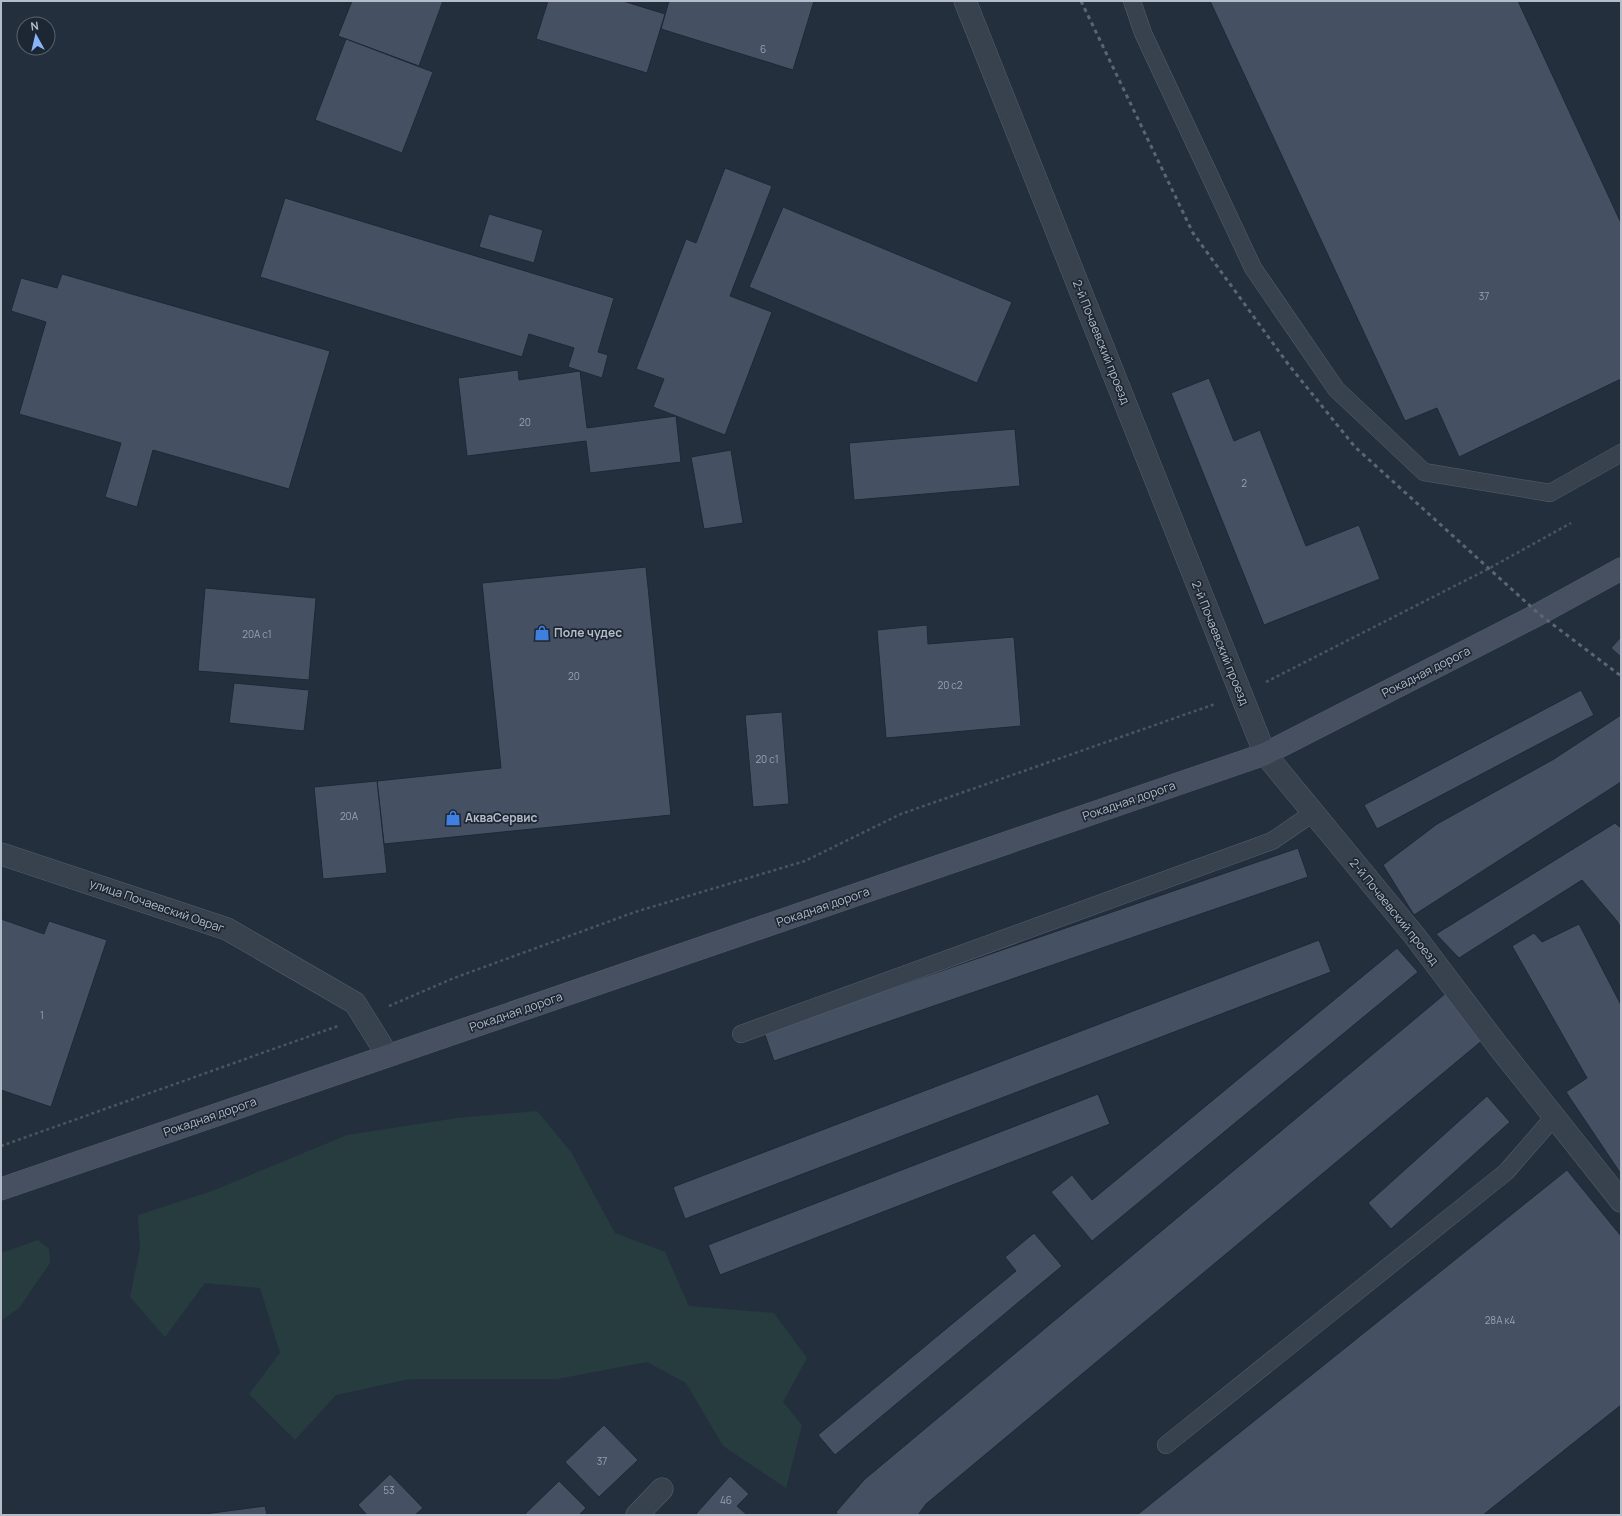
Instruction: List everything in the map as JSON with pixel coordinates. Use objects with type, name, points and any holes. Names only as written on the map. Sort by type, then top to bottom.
[{"type":"main road","name":"Рокадная дорога","points":[[1,1189],[1264,754],[1539,614],[1621,569]]},
{"type":"street","name":"2-й Почаевский проезд","points":[[965,1],[1264,754],[1414,934],[1554,1117],[1621,1201]]},
{"type":"street","name":"улица Почаевский Овраг","points":[[1,854],[227,929],[355,1003],[388,1056]]},
{"type":"street","points":[[637,1515],[662,1489]]},
{"type":"lane","points":[[1132,1],[1143,33],[1253,268],[1336,389],[1424,472],[1550,494],[1621,453]]},
{"type":"lane","points":[[741,1034],[1272,841],[1313,813]]},
{"type":"lane","points":[[1166,1445],[1506,1172],[1554,1117]]},
{"type":"path","points":[[1,1146],[363,1016],[454,978],[635,912],[805,861],[901,814],[1241,695],[1488,569],[1571,523]]},
{"type":"green space","points":[[537,1111],[571,1152],[615,1233],[665,1252],[689,1306],[774,1313],[807,1358],[783,1402],[802,1425],[786,1488],[723,1446],[686,1383],[647,1362],[557,1379],[410,1379],[336,1395],[295,1440],[249,1394],[280,1353],[260,1288],[205,1283],[165,1337],[130,1297],[140,1248],[138,1215],[212,1191],[347,1135],[457,1118]]},
{"type":"green space","points":[[38,1240],[49,1249],[50,1263],[19,1308],[1,1321],[1,1253]]},
{"type":"building","points":[[352,1],[443,1],[419,66],[338,36]]},
{"type":"building","points":[[548,1],[623,1],[665,14],[647,73],[536,39]]},
{"type":"building","points":[[669,1],[814,1],[793,70],[661,29]]},
{"type":"building","points":[[1210,1],[1518,1],[1621,223],[1621,379],[1459,457],[1437,408],[1405,421]]},
{"type":"building","points":[[346,39],[433,72],[402,153],[315,120]]},
{"type":"building","points":[[725,168],[772,186],[730,296],[772,312],[725,435],[653,407],[664,379],[636,369],[686,239],[696,243]]},
{"type":"building","points":[[285,198],[614,298],[598,352],[608,355],[602,378],[568,367],[574,348],[529,334],[522,357],[260,277]]},
{"type":"building","points":[[783,207],[1012,302],[977,383],[749,287]]},
{"type":"building","points":[[489,214],[543,230],[534,263],[479,247]]},
{"type":"building","points":[[62,274],[330,351],[289,489],[153,450],[137,507],[105,497],[121,443],[19,414],[46,322],[11,311],[21,278],[57,288]]},
{"type":"building","points":[[518,370],[519,380],[580,371],[587,428],[676,416],[681,462],[590,473],[586,441],[467,456],[458,378]]},
{"type":"building","points":[[1209,378],[1234,441],[1260,430],[1306,546],[1359,525],[1380,579],[1264,625],[1171,393]]},
{"type":"building","points":[[1015,429],[1020,486],[854,500],[849,443]]},
{"type":"building","points":[[731,450],[743,523],[704,529],[691,457]]},
{"type":"building","points":[[646,567],[671,815],[384,844],[377,781],[501,768],[482,583]]},
{"type":"building","points":[[205,588],[316,598],[309,680],[198,671]]},
{"type":"building","points":[[927,625],[928,644],[1014,637],[1021,726],[886,738],[877,630]]},
{"type":"building","points":[[1621,637],[1621,657],[1611,648]]},
{"type":"building","points":[[234,683],[309,690],[304,731],[229,723]]},
{"type":"building","points":[[1581,690],[1594,715],[1377,829],[1364,805]]},
{"type":"building","points":[[782,712],[789,804],[753,807],[745,715]]},
{"type":"building","points":[[1621,715],[1621,782],[1414,915],[1383,865],[1437,824],[1554,759]]},
{"type":"building","points":[[377,781],[387,873],[323,879],[314,787]]},
{"type":"building","points":[[1615,823],[1621,828],[1621,928],[1617,921],[1582,880],[1459,958],[1436,934]]},
{"type":"building","points":[[1298,848],[1308,877],[774,1061],[764,1032]]},
{"type":"building","points":[[1,919],[44,934],[49,921],[107,940],[51,1107],[1,1090]]},
{"type":"building","points":[[1579,924],[1621,1005],[1621,1174],[1566,1092],[1587,1078],[1512,946],[1534,933],[1542,942]]},
{"type":"building","points":[[1319,940],[1331,972],[685,1219],[673,1187]]},
{"type":"building","points":[[1397,948],[1418,972],[1092,1241],[1051,1192],[1072,1175],[1092,1200]]},
{"type":"building","points":[[1446,993],[1484,1039],[926,1504],[918,1515],[838,1515],[836,1512],[865,1479]]},
{"type":"building","points":[[1098,1094],[1110,1124],[720,1275],[708,1245]]},
{"type":"building","points":[[1487,1096],[1510,1122],[1391,1229],[1368,1203]]},
{"type":"building","points":[[1567,1170],[1621,1236],[1621,1405],[1483,1515],[1137,1515]]},
{"type":"building","points":[[1034,1233],[1062,1266],[835,1455],[818,1435],[1016,1271],[1005,1257]]},
{"type":"building","points":[[604,1425],[638,1460],[599,1497],[565,1462]]},
{"type":"building","points":[[390,1474],[423,1508],[415,1515],[367,1515],[358,1505]]},
{"type":"building","points":[[730,1476],[749,1494],[737,1506],[747,1515],[695,1515]]},
{"type":"building","points":[[559,1481],[586,1508],[579,1515],[524,1515]]},
{"type":"building","points":[[265,1506],[267,1515],[197,1515]]},
{"type":"railway","points":[[1081,1],[1193,233],[1288,364],[1355,447],[1539,614],[1621,676]]},
{"type":"place","name":"Поле чудес","points":[[542,633]]},
{"type":"place","name":"АкваСервис","points":[[453,818]]}]
